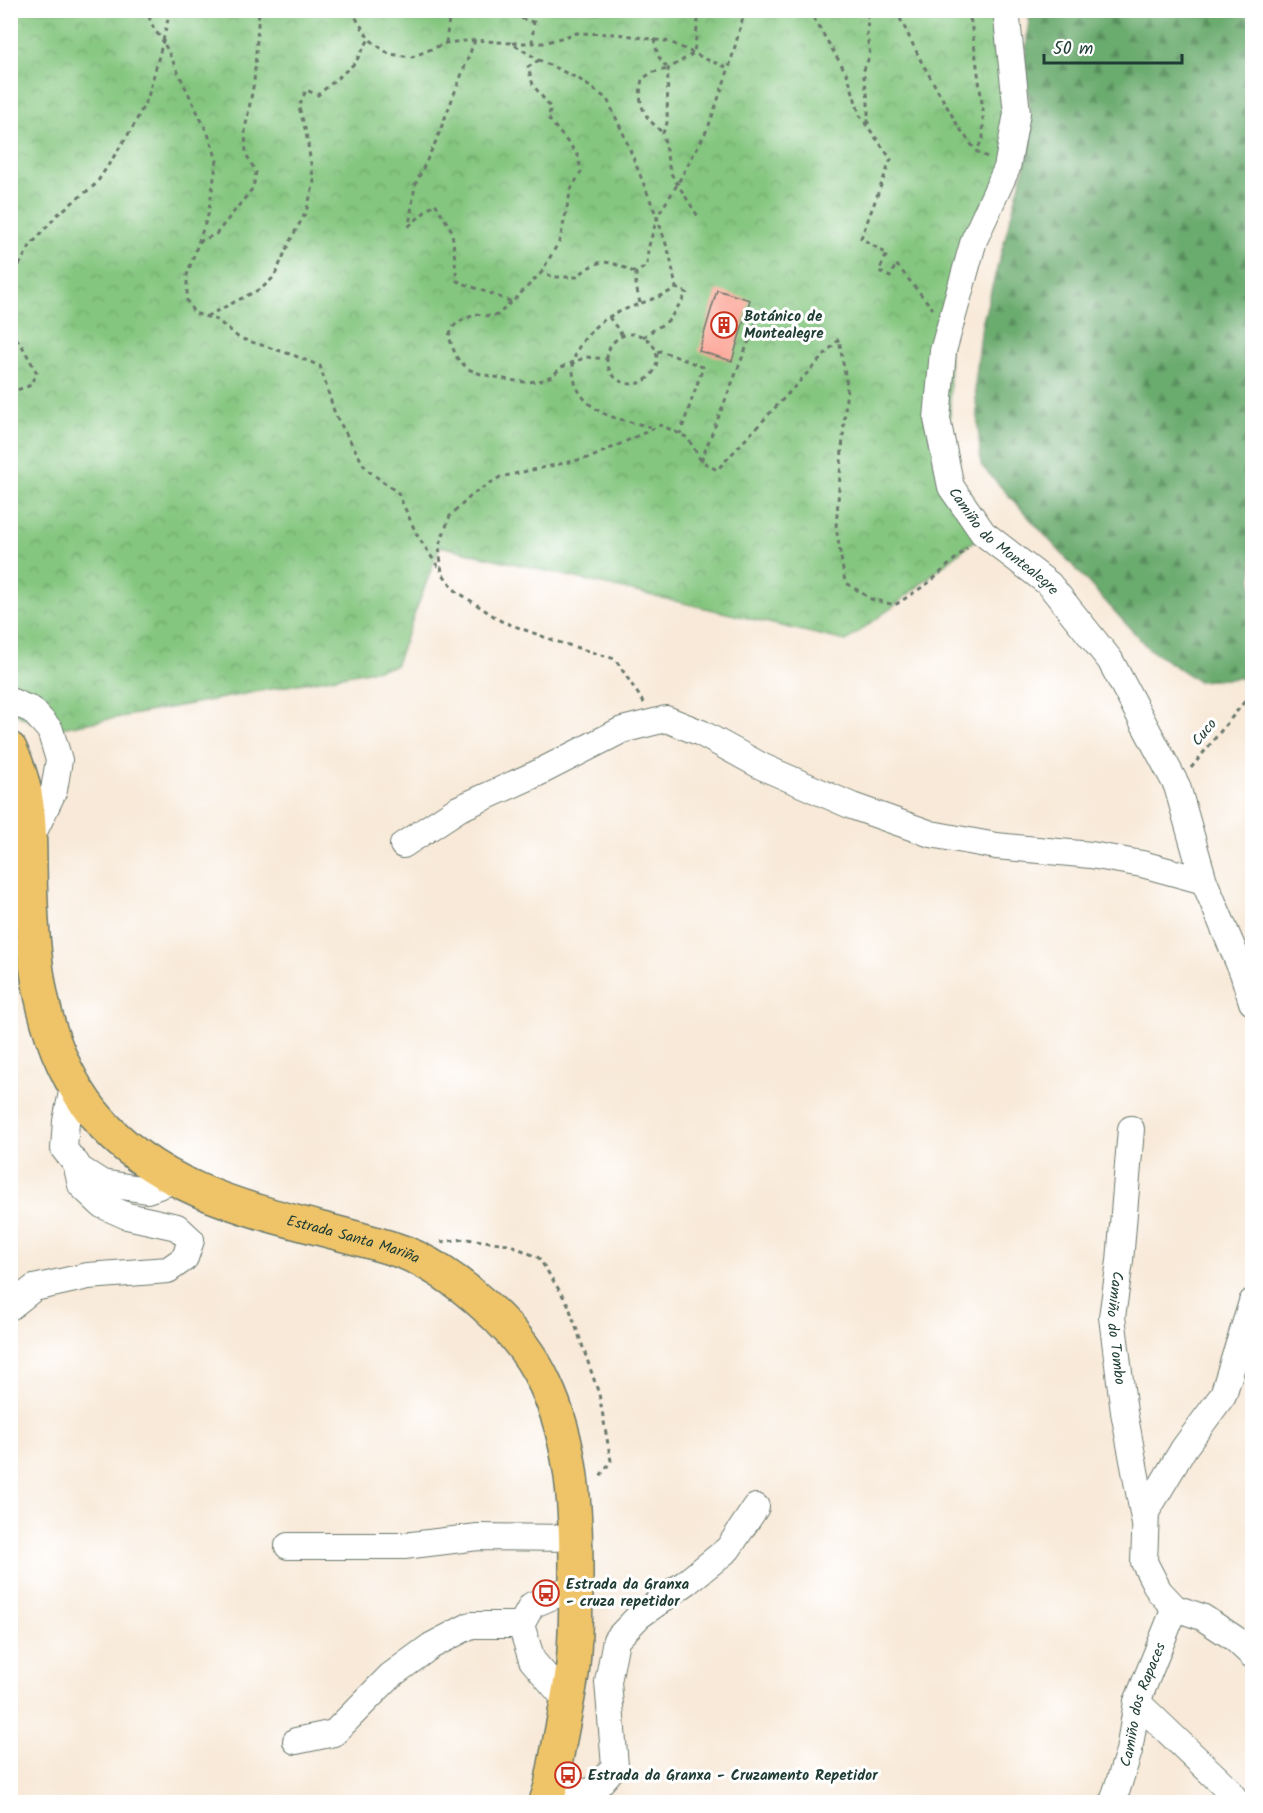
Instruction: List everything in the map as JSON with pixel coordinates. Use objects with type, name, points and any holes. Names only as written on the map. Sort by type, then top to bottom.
[{"type":"main road","name":"Estrada Santa Mariña","points":[[10,749],[23,779],[27,802],[31,838],[33,940],[39,987],[48,1027],[57,1051],[74,1083],[111,1133],[147,1163],[175,1180],[219,1199],[398,1250],[440,1270],[476,1297],[512,1332],[532,1360],[552,1399],[568,1455],[575,1509],[574,1650],[567,1701],[548,1794]]},
{"type":"street","name":"Camiño do Montealegre","points":[[1006,10],[1017,113],[1007,168],[974,240],[943,351],[937,419],[951,487],[983,533],[1049,584],[1110,660],[1177,786],[1204,881],[1243,973],[1252,1002]]},
{"type":"street","points":[[10,701],[32,710],[50,730],[59,760],[54,790],[31,838]]},
{"type":"street","points":[[403,845],[458,809],[536,774],[622,730],[666,719],[701,733],[764,767],[852,806],[931,834],[996,846],[1092,855],[1142,864],[1204,881]]},
{"type":"street","points":[[74,1083],[66,1121],[64,1149],[80,1169],[102,1183],[147,1191],[175,1180]]},
{"type":"street","name":"Camiño do Tombo","points":[[1131,1129],[1120,1261],[1112,1317],[1124,1412],[1145,1526]]},
{"type":"street","points":[[10,1307],[34,1288],[88,1276],[168,1270],[185,1258],[191,1240],[177,1227],[127,1216],[102,1205],[81,1185],[76,1163]]},
{"type":"street","points":[[1252,1302],[1223,1395],[1184,1448],[1146,1512],[1144,1562],[1159,1591],[1175,1608],[1202,1617],[1234,1638],[1252,1655]]},
{"type":"street","points":[[548,1794],[593,1791],[615,1766],[608,1682],[616,1640],[639,1616],[728,1549],[756,1507]]},
{"type":"street","points":[[288,1546],[404,1546],[478,1537],[576,1538]]},
{"type":"street","points":[[567,1701],[532,1660],[521,1625],[532,1605],[576,1586]]},
{"type":"street","name":"Camiño dos Rapaces","points":[[1113,1803],[1129,1751],[1137,1702],[1175,1608]]},
{"type":"street","points":[[296,1741],[334,1734],[390,1676],[431,1646],[471,1625],[521,1625]]},
{"type":"street","points":[[1137,1702],[1226,1787],[1237,1803]]},
{"type":"path","points":[[146,10],[208,134],[218,160],[208,214],[187,275],[187,301],[194,313],[217,320],[239,338],[320,366],[335,414],[366,469],[398,493],[417,535],[456,591],[501,621],[555,641],[615,659],[657,722]]},
{"type":"path","points":[[10,281],[30,246],[58,214],[96,184],[133,127],[148,97],[170,10]]},
{"type":"path","points":[[198,243],[216,234],[253,188],[256,172],[246,154],[245,129],[254,82],[259,10]]},
{"type":"path","points":[[351,10],[369,39],[388,54],[412,57],[446,43],[475,40],[544,44],[577,33],[618,33],[670,42],[729,68]]},
{"type":"path","points":[[446,43],[450,10]]},
{"type":"path","points":[[506,10],[512,16],[533,22]]},
{"type":"path","points":[[532,43],[535,10]]},
{"type":"path","points":[[694,53],[697,10]]},
{"type":"path","points":[[740,10],[744,16]]},
{"type":"path","points":[[636,273],[647,265],[648,249],[657,217],[678,184],[708,128],[729,68],[745,10]]},
{"type":"path","points":[[809,10],[848,76],[860,116],[891,159],[861,238],[887,254],[879,271],[890,277],[896,264],[949,329]]},
{"type":"path","points":[[868,10],[867,36],[870,55],[863,72],[868,99],[868,126]]},
{"type":"path","points":[[896,10],[957,126],[976,151],[1007,168]]},
{"type":"path","points":[[967,10],[971,22],[983,110],[983,139],[976,151]]},
{"type":"path","points":[[206,317],[262,288],[274,277],[290,240],[306,212],[314,183],[306,132],[299,107],[302,99],[306,90],[318,95],[355,63],[369,39]]},
{"type":"path","points":[[654,39],[657,56],[668,69],[667,123],[663,133],[670,172],[699,218]]},
{"type":"path","points":[[475,40],[436,141],[416,185],[409,226],[435,203],[452,231],[457,281],[512,302]]},
{"type":"path","points":[[511,43],[539,60],[579,79],[607,99],[657,217],[670,256],[676,288]]},
{"type":"path","points":[[663,133],[651,122],[643,110],[639,94],[642,79],[653,72],[668,69],[694,53]]},
{"type":"path","points":[[539,60],[528,67],[533,85],[551,108],[548,118],[578,155],[581,172],[571,189],[560,240],[542,272],[498,315],[468,316],[452,328],[449,336],[458,358],[468,369],[495,378],[525,382],[540,381],[552,376],[562,367],[586,357],[607,359]]},
{"type":"path","points":[[542,272],[553,277],[577,277],[588,267],[602,262],[613,263],[636,273]]},
{"type":"path","points":[[636,273],[640,303]]},
{"type":"path","points":[[654,428],[605,414],[588,402],[576,386],[572,364],[579,344],[599,322],[676,288]]},
{"type":"path","points":[[643,337],[669,320],[676,310],[687,293],[676,288]]},
{"type":"path","points":[[609,317],[623,336]]},
{"type":"path","points":[[702,461],[758,318],[785,320]]},
{"type":"path","points":[[10,332],[21,344],[37,373],[29,386],[10,392]]},
{"type":"path","points":[[631,334],[643,337],[653,345],[657,352],[657,361],[651,376],[636,384],[628,384],[614,376],[607,359],[611,346],[623,336],[631,334]]},
{"type":"path","points":[[442,573],[439,546],[450,516],[473,494],[500,477],[592,457],[661,424],[688,438],[702,461],[717,470],[839,339],[847,386],[836,527],[845,582],[871,599],[895,604],[930,582],[983,533]]},
{"type":"path","points":[[657,352],[661,351],[703,367],[680,434]]},
{"type":"path","name":"Cuco","points":[[1177,786],[1210,742],[1252,696]]},
{"type":"green space","points":[[11,11],[1013,11],[1007,168],[949,329],[951,487],[983,533],[895,605],[846,641],[440,546],[395,666],[50,730],[11,712]]},
{"type":"green space","points":[[1030,11],[1252,11],[1252,677],[1198,681],[1149,649],[981,465],[975,385],[982,325],[1032,138],[1025,59]]},
{"type":"building","name":"Botánico de Montealegre","points":[[717,290],[750,300],[732,361],[699,351]]},
{"type":"place","name":"Botánico de Montealegre","points":[[724,325]]},
{"type":"place","name":"Estrada da Granxa - cruza repetidor","points":[[546,1593]]},
{"type":"place","name":"Estrada da Granxa - Cruzamento Repetidor","points":[[568,1775]]}]
